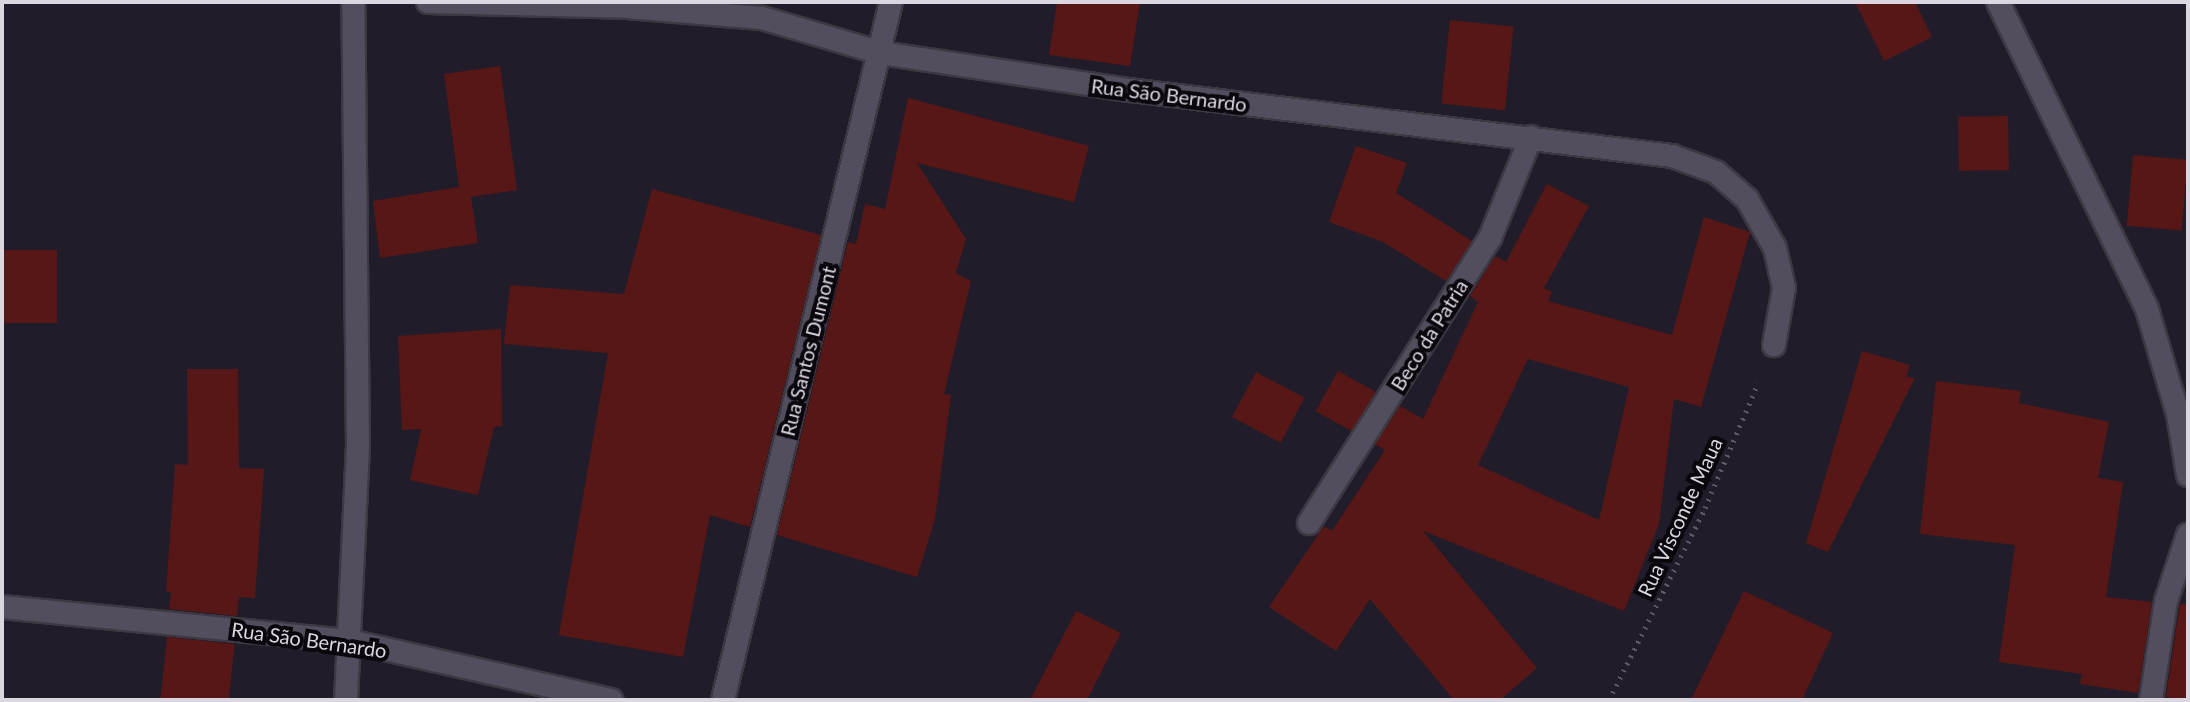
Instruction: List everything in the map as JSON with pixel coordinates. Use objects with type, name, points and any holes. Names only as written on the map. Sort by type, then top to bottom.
[{"type":"street","points":[[346,700],[359,322],[353,2]]},
{"type":"street","name":"Rua São Bernardo","points":[[428,2],[627,7],[762,18],[881,53],[1130,90],[1672,156],[1716,172],[1747,199],[1775,248],[1784,288],[1774,345]]},
{"type":"street","name":"Rua Santos Dumont","points":[[723,700],[891,2]]},
{"type":"street","points":[[1998,2],[2054,108],[2147,309],[2178,414],[2188,475]]},
{"type":"street","name":"Beco da Patria","points":[[1309,523],[1490,238],[1531,137]]},
{"type":"street","points":[[2151,700],[2166,601],[2188,535]]},
{"type":"street","name":"Rua São Bernardo","points":[[2,607],[349,641],[611,700]]},
{"type":"path","name":"Rua Visconde Maua","points":[[1609,700],[1705,508],[1774,345]]},
{"type":"building","points":[[1057,2],[1140,2],[1130,66],[1049,55]]},
{"type":"building","points":[[1855,2],[1915,2],[1932,37],[1884,61]]},
{"type":"building","points":[[1450,20],[1514,27],[1505,110],[1441,104]]},
{"type":"building","points":[[500,66],[517,190],[471,197],[478,243],[380,258],[373,201],[459,187],[444,74]]},
{"type":"building","points":[[908,98],[1089,146],[1074,202],[917,163],[966,239],[956,273],[971,281],[944,394],[951,395],[935,519],[917,577],[777,535],[848,242],[856,244],[865,204],[885,209]]},
{"type":"building","points":[[2008,116],[2009,170],[1959,171],[1958,117]]},
{"type":"building","points":[[1356,146],[1407,163],[1396,193],[1472,241],[1446,281],[1383,242],[1329,222]]},
{"type":"building","points":[[2133,155],[2188,160],[2182,231],[2127,226]]},
{"type":"building","points":[[1547,184],[1589,206],[1544,288],[1552,292],[1548,301],[1672,335],[1704,217],[1750,232],[1701,407],[1674,399],[1659,524],[1624,611],[1423,531],[1537,668],[1500,700],[1454,700],[1370,599],[1336,651],[1269,607],[1324,526],[1332,531],[1385,450],[1375,444],[1400,406],[1423,419],[1478,302],[1470,296],[1495,256],[1506,262]],"holes":[[[1528,359],[1629,387],[1599,520],[1478,465]]]},
{"type":"building","points":[[652,189],[821,235],[750,527],[710,515],[683,657],[559,635],[608,353],[504,344],[510,285],[624,294]]},
{"type":"building","points":[[2,250],[57,250],[57,323],[2,323]]},
{"type":"building","points":[[501,329],[502,426],[494,427],[478,495],[410,480],[421,429],[402,430],[398,336]]},
{"type":"building","points":[[1862,351],[1910,365],[1906,377],[1915,378],[1828,552],[1806,543]]},
{"type":"building","points":[[187,369],[238,369],[239,468],[264,469],[255,598],[239,597],[237,616],[169,609],[171,592],[166,592],[175,464],[188,465]]},
{"type":"building","points":[[1338,371],[1376,392],[1353,432],[1316,411]]},
{"type":"building","points":[[1256,372],[1305,398],[1281,443],[1232,417]]},
{"type":"building","points":[[1936,381],[2021,391],[2019,403],[2109,422],[2098,478],[2123,482],[2106,597],[2152,602],[2138,693],[2080,684],[2082,674],[1999,662],[2015,545],[1920,534]]},
{"type":"building","points":[[1744,591],[1833,633],[1802,700],[1691,700]]},
{"type":"building","points":[[2180,604],[2188,605],[2188,700],[2166,697]]},
{"type":"building","points":[[1076,611],[1121,633],[1087,700],[1030,700]]},
{"type":"building","points":[[167,637],[235,644],[229,700],[160,700]]}]
